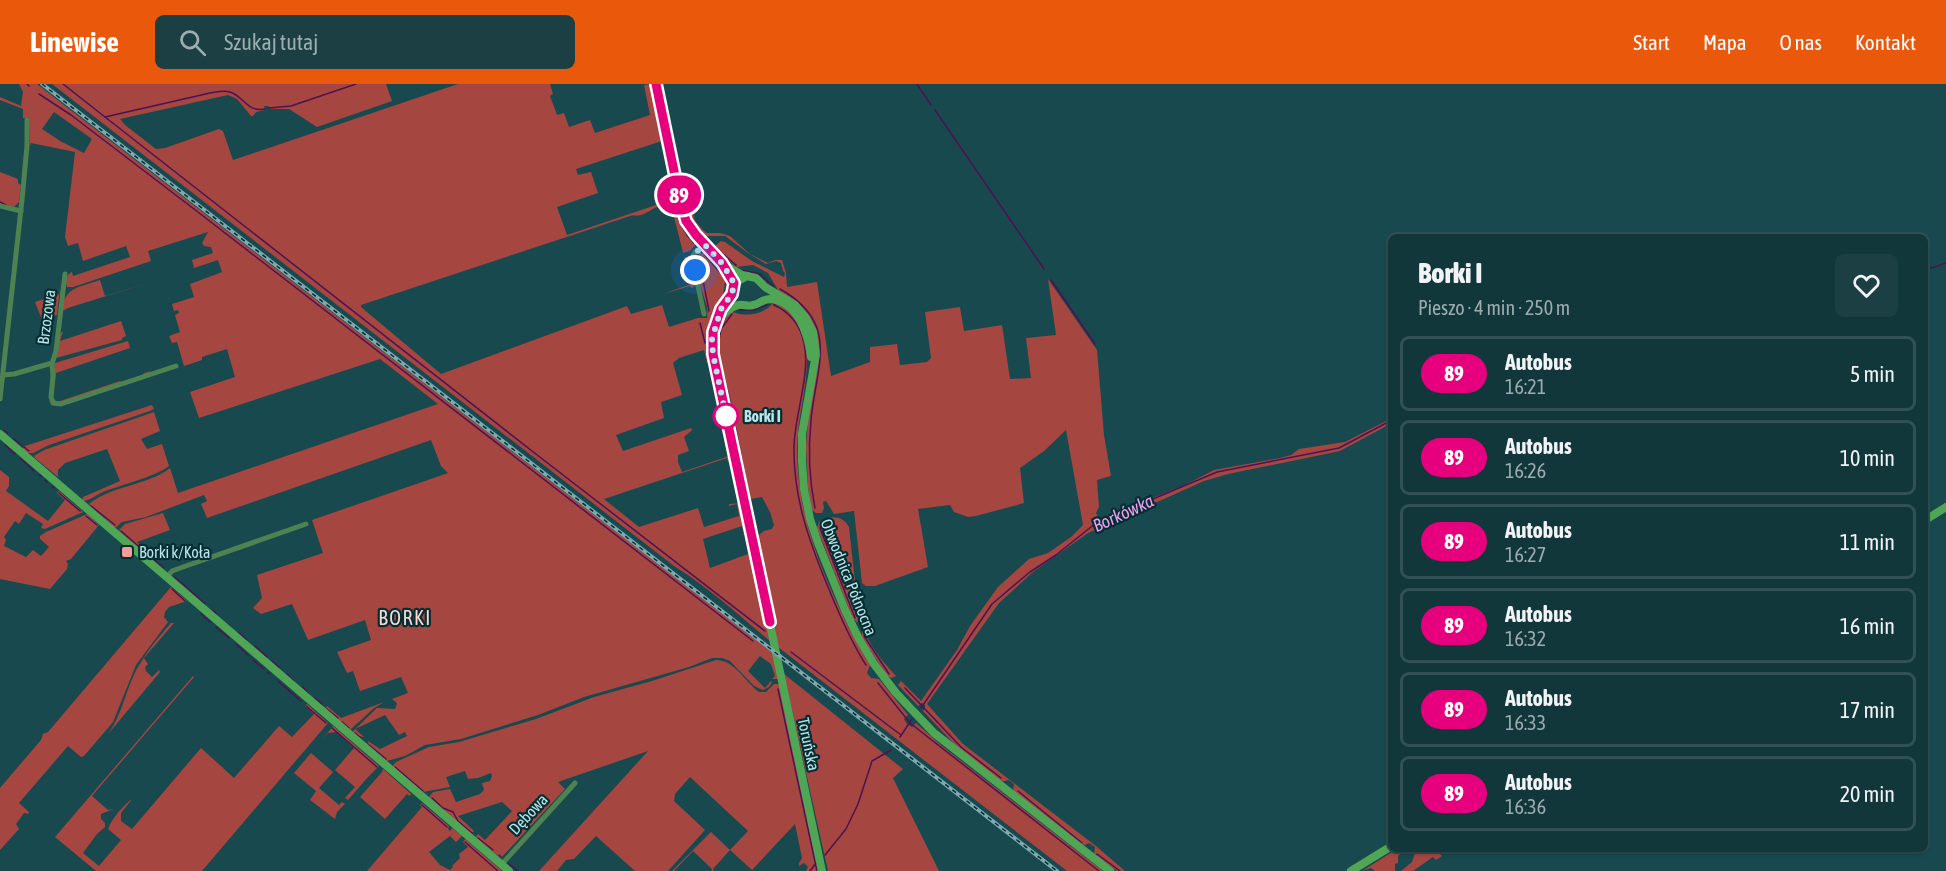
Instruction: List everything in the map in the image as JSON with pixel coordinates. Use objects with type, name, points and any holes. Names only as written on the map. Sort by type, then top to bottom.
[{"type":"street","points":[[656,84],[683,212],[691,230],[722,263],[732,279],[736,300],[743,305]]},
{"type":"street","points":[[0,399],[21,212],[27,120]]},
{"type":"street","points":[[0,207],[21,212]]},
{"type":"street","points":[[704,314],[693,258],[695,252],[705,245]]},
{"type":"street","points":[[719,318],[733,307],[751,306],[760,302],[764,293],[762,283],[756,278],[738,274],[722,263]]},
{"type":"street","name":"Brzozowa","points":[[65,274],[56,351],[52,363],[52,402],[57,405],[61,404],[176,366]]},
{"type":"street","points":[[734,289],[740,279],[747,276]]},
{"type":"street","name":"Obwodnica Północna","points":[[762,283],[768,289],[792,302],[811,328],[816,354],[802,434],[802,468],[806,501],[833,583],[868,654],[896,693],[934,733],[1110,871]]},
{"type":"street","name":"Toruńska","points":[[734,289],[721,309],[713,332],[713,354],[822,871]]},
{"type":"street","name":"Obwodnica Północna","points":[[760,302],[769,299],[777,301],[795,314],[806,331],[813,363]]},
{"type":"street","name":"Brzozowa","points":[[3,375],[52,363]]},
{"type":"street","points":[[0,434],[509,871]]},
{"type":"street","points":[[1928,518],[1946,507]]},
{"type":"street","points":[[167,577],[172,571],[306,524]]},
{"type":"street","name":"Dębowa","points":[[502,864],[575,783]]},
{"type":"street","points":[[1351,871],[1388,848]]},
{"type":"shaded area","points":[[19,84],[37,84],[773,653],[778,679],[772,679],[775,676],[771,664],[760,656],[748,671],[765,688],[772,682],[763,690],[754,686],[730,661],[712,658],[689,667],[584,697],[538,715],[461,739],[425,745],[405,756],[387,761],[369,746],[368,741],[380,749],[407,736],[405,732],[399,735],[385,715],[355,729],[377,708],[395,709],[397,703],[392,699],[408,693],[401,677],[360,691],[353,671],[347,673],[337,652],[371,640],[365,620],[308,640],[292,604],[261,614],[253,608],[262,598],[257,575],[323,553],[312,520],[448,473],[441,466],[431,440],[207,518],[201,504],[207,501],[204,495],[146,517],[122,522],[115,528],[89,504],[108,493],[151,479],[170,468],[178,493],[438,404],[380,359],[199,418],[190,392],[235,377],[227,349],[184,366],[177,342],[172,343],[169,336],[180,332],[175,315],[179,313],[178,310],[174,311],[172,304],[194,297],[190,284],[222,272],[218,260],[194,268],[192,260],[213,253],[211,247],[204,246],[202,243],[208,232],[148,251],[151,261],[67,287],[66,279],[72,272],[73,276],[130,257],[126,246],[83,261],[78,243],[68,246],[65,237],[75,152],[31,143],[30,146],[29,118],[23,118],[23,109],[0,100],[0,97],[21,106],[23,92]],"holes":[[[54,112],[92,139],[84,153],[42,129]]]},
{"type":"shaded area","points":[[52,84],[386,84],[392,101],[317,127],[289,109],[271,109],[264,106],[265,110],[251,116],[237,99],[228,95],[120,119],[156,149],[219,129],[223,131],[233,160],[458,84],[550,84],[553,94],[550,96],[557,115],[564,113],[569,127],[590,120],[595,133],[650,115],[644,85],[653,84],[665,140],[576,169],[578,175],[591,172],[598,193],[557,207],[567,235],[665,202],[665,200],[675,199],[675,205],[677,205],[674,210],[675,217],[681,220],[696,244],[690,251],[683,253],[673,213],[662,205],[641,215],[630,216],[361,305],[361,307],[441,374],[627,306],[631,314],[662,305],[669,327],[698,318],[707,318],[707,308],[698,278],[697,264],[700,253],[706,253],[704,255],[707,255],[724,274],[722,276],[726,276],[722,301],[709,321],[707,345],[709,363],[707,363],[704,350],[679,358],[673,363],[682,395],[661,402],[664,418],[616,435],[623,451],[691,428],[692,430],[684,437],[689,451],[678,455],[682,472],[729,456],[732,456],[732,459],[728,462],[727,458],[604,499],[639,527],[698,508],[704,527],[739,516],[737,504],[729,506],[729,504],[742,503],[747,534],[741,535],[744,534],[742,526],[703,539],[710,568],[748,554],[745,539],[750,541],[771,642],[712,593],[674,566]]},
{"type":"shaded area","points":[[0,172],[18,179],[21,185],[19,202],[14,207],[0,204]]},
{"type":"shaded area","points":[[688,196],[695,221],[706,233],[730,236],[750,254],[768,263],[775,260],[782,260],[786,273],[787,287],[817,282],[831,376],[870,362],[870,347],[897,344],[900,365],[927,362],[931,358],[925,312],[960,307],[964,331],[1002,325],[1010,379],[1031,378],[1026,338],[1056,335],[1048,279],[1097,350],[1104,435],[1111,476],[1097,480],[1099,507],[1096,513],[1101,518],[1183,486],[1214,470],[1280,458],[1291,455],[1299,449],[1345,442],[1388,420],[1388,425],[1340,451],[1204,481],[1088,533],[1033,572],[999,603],[927,704],[963,744],[1096,846],[1125,871],[1114,869],[1097,856],[1099,854],[1094,854],[1095,847],[1089,843],[1081,844],[1013,791],[1014,784],[1009,780],[1000,782],[959,749],[923,711],[925,705],[922,703],[918,706],[898,685],[901,681],[921,701],[998,587],[1029,559],[1048,553],[1071,537],[1083,525],[1066,430],[1044,451],[1020,468],[1024,503],[968,517],[954,512],[950,505],[918,509],[928,567],[875,586],[866,586],[862,583],[854,511],[834,514],[826,501],[823,502],[822,513],[812,510],[808,488],[806,447],[808,418],[819,354],[817,335],[800,305],[778,290],[768,273],[753,265],[736,267],[736,264],[734,265],[718,252],[716,245],[721,241],[725,242],[752,261],[784,277],[785,273],[781,263],[776,261],[766,264],[748,253],[725,236],[702,235],[689,213],[684,199]]},
{"type":"shaded area","points":[[684,257],[688,257],[694,287],[690,286],[663,294],[691,284]]},
{"type":"shaded area","points":[[61,280],[57,315],[42,320],[35,302],[59,294]]},
{"type":"shaded area","points":[[100,280],[105,296],[157,280],[61,312],[69,293]]},
{"type":"shaded area","points":[[773,303],[773,306],[777,304],[792,315],[801,328],[806,344],[806,381],[797,442],[802,501],[813,543],[829,586],[870,665],[867,673],[871,678],[879,679],[908,715],[904,719],[907,724],[912,727],[916,723],[942,746],[1103,871],[1067,871],[778,647],[757,549],[759,535],[772,529],[774,525],[762,497],[751,499],[747,496],[732,432],[734,431],[730,405],[727,398],[725,399],[717,352],[719,330],[724,320],[732,312],[754,314]]},
{"type":"shaded area","points":[[121,321],[126,336],[122,340],[56,358],[59,335],[63,331],[60,341]]},
{"type":"shaded area","points":[[128,341],[130,348],[56,373],[53,398],[57,402],[54,402],[52,396],[55,363]]},
{"type":"shaded area","points":[[151,371],[145,375],[64,402],[57,402]]},
{"type":"shaded area","points":[[152,405],[154,409],[150,411],[49,445],[33,453],[27,453],[22,449],[25,446]]},
{"type":"shaded area","points":[[154,412],[160,431],[141,439],[147,449],[162,444],[169,466],[87,500],[82,501],[83,497],[120,481],[107,449],[65,463],[58,470],[58,477],[34,456],[44,450]]},
{"type":"shaded area","points":[[0,470],[9,477],[9,486],[6,491],[48,521],[65,500],[57,493],[59,491],[83,512],[45,529],[41,528],[43,524],[26,513],[19,524],[15,521],[4,537],[6,540],[4,546],[26,557],[33,550],[41,556],[49,547],[40,539],[40,536],[46,532],[87,514],[99,525],[71,559],[66,561],[67,569],[50,589],[0,579]]},
{"type":"shaded area","points":[[163,513],[170,530],[137,542],[146,553],[142,552],[119,530],[125,524]]},
{"type":"shaded area","points":[[827,518],[840,518],[849,527],[855,582],[858,583],[863,621],[857,622],[853,619],[817,528],[819,522]]},
{"type":"shaded area","points":[[171,587],[187,601],[169,607],[165,612],[164,617],[168,622],[136,665],[113,722],[84,756],[81,757],[68,746],[19,803],[29,812],[24,813],[16,824],[19,829],[0,850],[0,788],[41,740],[43,734],[48,732]]},
{"type":"shaded area","points":[[171,623],[174,623],[144,658],[148,664],[145,667],[146,671],[152,677],[159,670],[160,672],[108,734],[141,662],[150,648]]},
{"type":"shaded area","points":[[864,629],[879,656],[896,676],[891,678],[887,676],[862,637]]},
{"type":"shaded area","points":[[716,660],[734,667],[759,692],[766,692],[774,684],[780,684],[819,871],[806,871],[808,867],[804,863],[799,866],[802,858],[795,824],[752,870],[730,850],[748,831],[690,777],[675,794],[674,801],[705,830],[668,871],[635,871],[596,836],[574,859],[566,860],[557,871],[539,871],[648,751],[558,782],[565,789],[501,858],[475,838],[478,834],[485,840],[512,811],[502,802],[458,816],[474,831],[470,835],[429,797],[433,792],[450,789],[456,802],[480,794],[484,790],[482,783],[490,781],[491,773],[468,779],[465,771],[446,777],[450,787],[423,792],[393,765],[429,747],[459,742],[536,719],[594,697]]},
{"type":"shaded area","points":[[784,674],[903,769],[893,778],[939,871],[828,871]]},
{"type":"shaded area","points":[[193,676],[92,796],[108,810],[114,809],[101,814],[105,827],[83,853],[99,866],[121,840],[108,829],[118,812],[132,799],[121,813],[121,821],[132,829],[201,748],[234,778],[279,726],[292,737],[314,714],[305,706],[307,704],[328,723],[202,871],[96,871],[55,837]]},
{"type":"shaded area","points":[[384,702],[349,731],[325,710],[327,706],[341,718]]},
{"type":"shaded area","points":[[333,726],[379,766],[348,800],[345,798],[355,787],[335,770],[354,748],[336,732],[328,733],[322,740]]},
{"type":"shaded area","points":[[355,729],[364,737],[356,736],[353,731]]},
{"type":"shaded area","points":[[311,753],[333,772],[319,788],[339,805],[342,802],[345,804],[337,812],[335,819],[310,800],[316,791],[294,773]]},
{"type":"shaded area","points":[[383,769],[411,794],[410,796],[407,794],[385,819],[360,797]]},
{"type":"shaded area","points":[[422,803],[449,826],[450,831],[452,828],[462,836],[456,842],[450,836],[429,852],[440,865],[450,870],[453,867],[460,858],[459,854],[468,847],[463,842],[465,839],[502,871],[367,871],[422,807],[420,805]]},
{"type":"shaded area","points":[[711,832],[730,850],[713,869],[714,871],[711,871],[712,869],[693,851],[672,871]]},
{"type":"shaded area","points":[[1392,852],[1403,852],[1398,856],[1395,871],[1375,871],[1371,868],[1362,871]]},
{"type":"shaded area","points":[[1413,852],[1438,852],[1442,856],[1436,860],[1433,857],[1413,871],[1401,871],[1412,862],[1415,853]]},
{"type":"waterway","points":[[63,84],[105,117],[223,91],[235,94],[254,108],[265,109]]},
{"type":"waterway","points":[[269,108],[291,106],[356,84]]},
{"type":"waterway","points":[[917,84],[931,105]]},
{"type":"waterway","points":[[39,94],[71,115],[194,209],[753,641]]},
{"type":"waterway","points":[[935,110],[1044,269]]},
{"type":"waterway","points":[[105,117],[765,631]]},
{"type":"waterway","points":[[685,198],[692,219],[704,235]]},
{"type":"waterway","points":[[0,202],[6,205]]},
{"type":"waterway","points":[[679,221],[694,243]]},
{"type":"waterway","points":[[718,250],[736,265]]},
{"type":"waterway","points":[[705,255],[724,277]]},
{"type":"waterway","name":"Borkówka","points":[[1928,268],[1946,263]]},
{"type":"waterway","points":[[700,265],[709,311]]},
{"type":"waterway","points":[[741,270],[760,274],[773,286]]},
{"type":"waterway","points":[[1051,280],[1095,344]]},
{"type":"waterway","points":[[726,295],[729,288],[728,282]]},
{"type":"waterway","points":[[780,289],[799,302],[811,316],[818,331],[819,364],[810,442],[810,475],[815,508]]},
{"type":"waterway","points":[[739,310],[754,310],[768,304]]},
{"type":"waterway","points":[[774,305],[790,316],[797,325],[803,337],[806,354],[794,446],[799,501],[815,553],[836,607],[866,665]]},
{"type":"waterway","points":[[732,314],[721,329],[719,355],[749,495]]},
{"type":"waterway","points":[[700,323],[705,343]]},
{"type":"waterway","name":"Borkówka","points":[[921,708],[992,604],[1030,572],[1056,555],[1096,523],[1217,472],[1339,448],[1388,422]]},
{"type":"waterway","points":[[4,430],[8,433]]},
{"type":"waterway","points":[[14,439],[22,446]]},
{"type":"waterway","points":[[5,445],[15,454]]},
{"type":"waterway","points":[[24,447],[29,451]]},
{"type":"waterway","points":[[20,458],[34,471]]},
{"type":"waterway","points":[[59,493],[80,511]]},
{"type":"waterway","points":[[91,506],[115,525]]},
{"type":"waterway","points":[[751,506],[755,527]]},
{"type":"waterway","points":[[86,516],[97,525]]},
{"type":"waterway","points":[[820,528],[855,618]]},
{"type":"waterway","points":[[121,531],[144,551]]},
{"type":"waterway","points":[[758,540],[775,619]]},
{"type":"waterway","points":[[153,559],[164,568]]},
{"type":"waterway","points":[[175,577],[205,604]]},
{"type":"waterway","points":[[172,589],[185,601]]},
{"type":"waterway","points":[[212,610],[216,613]]},
{"type":"waterway","points":[[201,614],[210,622]]},
{"type":"waterway","points":[[216,627],[229,638]]},
{"type":"waterway","points":[[239,633],[246,639]]},
{"type":"waterway","points":[[864,636],[889,674]]},
{"type":"waterway","points":[[236,644],[248,655]]},
{"type":"waterway","points":[[255,646],[267,657]]},
{"type":"waterway","points":[[791,652],[901,735]]},
{"type":"waterway","points":[[253,660],[264,669]]},
{"type":"waterway","points":[[272,661],[279,667]]},
{"type":"waterway","points":[[287,674],[294,681]]},
{"type":"waterway","points":[[278,681],[301,701]]},
{"type":"waterway","points":[[878,683],[910,723]]},
{"type":"waterway","points":[[303,687],[308,693]]},
{"type":"waterway","points":[[905,688],[961,747],[1001,778]]},
{"type":"waterway","points":[[778,689],[817,871]]},
{"type":"waterway","points":[[315,698],[322,704]]},
{"type":"waterway","points":[[306,706],[326,723]]},
{"type":"waterway","points":[[327,709],[338,718]]},
{"type":"waterway","name":"Borkówka","points":[[900,737],[912,719]]},
{"type":"waterway","points":[[342,722],[349,728]]},
{"type":"waterway","points":[[910,723],[1099,871]]},
{"type":"waterway","points":[[332,728],[377,767]]},
{"type":"waterway","points":[[355,733],[361,738]]},
{"type":"waterway","points":[[369,745],[386,759]]},
{"type":"waterway","name":"Borkówka","points":[[825,855],[846,829],[858,804],[872,761],[891,750]]},
{"type":"waterway","points":[[395,767],[423,791]]},
{"type":"waterway","points":[[1018,791],[1082,843]]},
{"type":"waterway","points":[[432,798],[443,808],[453,812],[458,821],[472,833]]},
{"type":"waterway","points":[[422,805],[447,827]]},
{"type":"waterway","points":[[478,838],[493,850]]},
{"type":"waterway","points":[[465,842],[498,871]]},
{"type":"waterway","points":[[1097,854],[1120,871]]},
{"type":"waterway","name":"Borkówka","points":[[810,871],[816,863]]},
{"type":"waterway","points":[[509,864],[518,871]]},
{"type":"railway","points":[[42,84],[1057,871]]},
{"type":"bus line","name":"89","points":[[656,84],[686,221],[722,263],[734,283],[732,294],[721,309],[713,332],[713,354],[770,622]]},
{"type":"place","name":"Borki I","points":[[726,416]]},
{"type":"place","name":"Borki k/Koła","points":[[127,552]]},
{"type":"district","name":"BORKI","points":[[405,617]]},
{"type":"route","points":[[695,270],[693,255],[705,245],[722,263],[734,283],[732,294],[721,309],[712,339],[726,416]]}]
